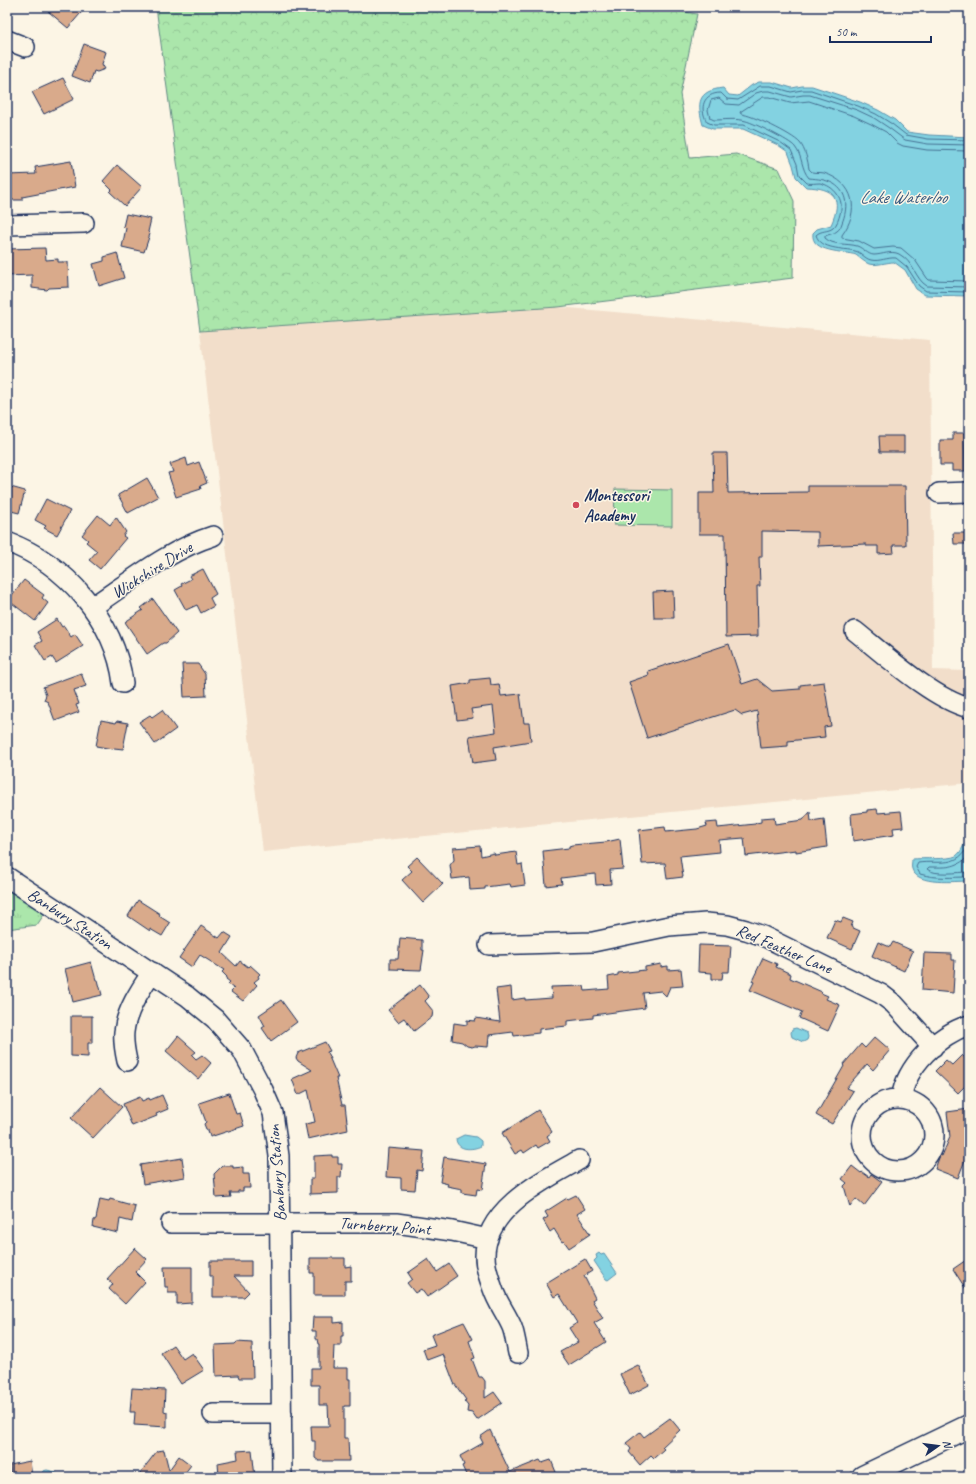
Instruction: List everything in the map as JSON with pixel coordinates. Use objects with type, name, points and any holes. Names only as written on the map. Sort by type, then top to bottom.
[{"type":"main road","points":[[863,1477],[969,1426]]},
{"type":"street","points":[[7,40],[25,47]]},
{"type":"street","points":[[7,225],[84,222]]},
{"type":"street","points":[[939,493],[969,492]]},
{"type":"street","name":"Wickshire Drive","points":[[92,607],[165,558],[188,546],[213,536]]},
{"type":"street","points":[[7,542],[48,563],[75,588],[92,607],[100,619],[114,650],[120,667],[123,683]]},
{"type":"street","points":[[855,631],[928,687],[948,700],[969,708]]},
{"type":"street","name":"Banbury Station","points":[[7,877],[152,972],[197,1004],[225,1029],[242,1050],[263,1090],[273,1113],[278,1142],[280,1168],[282,1477]]},
{"type":"street","name":"Red Feather Lane","points":[[489,945],[594,942],[682,924],[713,923],[727,925],[746,930],[769,939],[877,991],[894,1004],[933,1046]]},
{"type":"street","points":[[127,1061],[124,1036],[126,1023],[137,996],[152,972]]},
{"type":"street","points":[[901,1099],[904,1086],[916,1065],[933,1046],[949,1035],[969,1025]]},
{"type":"street","points":[[518,1353],[512,1325],[497,1300],[488,1272],[485,1255],[488,1239],[499,1218],[513,1202],[539,1184],[579,1160]]},
{"type":"street","name":"Turnberry Point","points":[[171,1223],[396,1223],[452,1231],[488,1239]]},
{"type":"street","points":[[213,1414],[282,1414]]},
{"type":"shaded area","name":"Montessori Academy","points":[[558,307],[930,340],[933,670],[969,671],[969,783],[263,852],[200,331]]},
{"type":"green space","points":[[156,7],[654,7],[697,14],[680,94],[690,158],[736,154],[779,169],[794,201],[793,278],[558,307],[200,331]]},
{"type":"green space","points":[[615,489],[672,490],[672,526],[614,525]]},
{"type":"green space","points":[[7,888],[45,913],[37,925],[7,929]]},
{"type":"water","name":"Lake Waterloo","points":[[759,82],[772,82],[792,88],[812,86],[860,102],[895,120],[907,132],[929,135],[969,137],[969,296],[925,295],[916,289],[905,270],[894,262],[875,265],[869,264],[856,255],[829,250],[822,248],[817,244],[814,240],[813,233],[817,229],[831,225],[835,216],[836,201],[834,196],[830,192],[824,190],[806,187],[796,177],[788,152],[778,145],[743,129],[713,129],[703,125],[700,104],[704,95],[708,92],[723,88],[729,95],[738,96],[752,85]]},
{"type":"water","points":[[969,839],[969,881],[946,882],[929,880],[921,878],[915,874],[912,869],[912,859],[956,856]]},
{"type":"water","points":[[796,1028],[807,1033],[807,1040],[803,1042],[792,1037],[792,1029]]},
{"type":"water","points":[[464,1135],[476,1137],[481,1141],[481,1146],[470,1149],[462,1148],[457,1143],[456,1139]]},
{"type":"water","points":[[599,1253],[601,1255],[604,1254],[617,1273],[608,1280],[594,1261],[597,1258],[596,1255]]},
{"type":"water","points":[[47,1470],[55,1472],[61,1477],[41,1477],[43,1471]]},
{"type":"building","points":[[43,7],[86,7],[68,28]]},
{"type":"building","points":[[84,44],[106,52],[102,64],[105,69],[97,72],[94,71],[90,83],[72,76]]},
{"type":"building","points":[[63,78],[74,99],[44,114],[32,92]]},
{"type":"building","points":[[71,161],[75,187],[22,197],[22,200],[7,200],[7,175],[36,174],[35,167]]},
{"type":"building","points":[[117,165],[142,187],[125,206],[110,192],[112,190],[103,181]]},
{"type":"building","points":[[126,214],[151,219],[148,232],[150,234],[144,252],[122,247],[126,228],[123,227]]},
{"type":"building","points":[[45,248],[46,260],[58,259],[58,262],[68,262],[69,287],[49,288],[47,290],[32,288],[32,275],[7,276],[7,249]]},
{"type":"building","points":[[117,253],[124,278],[99,286],[93,264],[104,261],[104,257]]},
{"type":"building","points":[[953,433],[964,433],[965,471],[952,471],[952,465],[940,465],[940,440],[953,440]]},
{"type":"building","points":[[879,436],[904,436],[904,452],[880,452]]},
{"type":"building","points":[[713,453],[727,453],[728,493],[808,492],[808,486],[905,486],[906,545],[893,545],[894,553],[878,554],[878,546],[866,546],[866,544],[818,546],[818,532],[762,531],[762,557],[759,557],[760,586],[757,586],[758,636],[726,637],[725,534],[699,534],[699,493],[714,493]]},
{"type":"building","points":[[186,458],[188,466],[199,462],[207,483],[200,486],[201,489],[176,497],[168,473],[173,472],[170,464]]},
{"type":"building","points":[[147,478],[158,497],[128,513],[118,495]]},
{"type":"building","points":[[7,486],[25,491],[19,513],[7,510]]},
{"type":"building","points":[[46,499],[70,511],[57,535],[44,528],[46,526],[35,520]]},
{"type":"building","points":[[98,515],[110,525],[116,517],[126,532],[123,536],[126,538],[100,569],[89,560],[97,551],[86,542],[88,540],[82,535]]},
{"type":"building","points":[[953,533],[969,533],[969,544],[954,544]]},
{"type":"building","points":[[203,569],[216,594],[210,598],[214,606],[201,613],[197,605],[186,610],[175,590],[182,586],[181,584],[191,579],[189,576]]},
{"type":"building","points":[[24,580],[44,595],[42,598],[48,603],[35,621],[8,600]]},
{"type":"building","points":[[673,591],[674,618],[654,618],[653,592]]},
{"type":"building","points":[[153,599],[177,633],[166,643],[163,643],[147,654],[125,622],[143,610],[141,608]]},
{"type":"building","points":[[57,619],[62,627],[64,626],[71,637],[75,634],[83,646],[56,663],[52,657],[45,661],[35,645],[42,641],[37,632]]},
{"type":"building","points":[[729,644],[742,684],[757,679],[772,691],[800,689],[800,685],[824,682],[831,726],[824,727],[825,737],[788,741],[788,746],[761,748],[757,711],[742,715],[735,710],[647,738],[629,682],[649,675],[648,671]]},
{"type":"building","points":[[182,664],[198,664],[205,674],[206,696],[184,697]]},
{"type":"building","points":[[81,673],[86,686],[74,690],[79,704],[76,705],[79,712],[55,721],[48,702],[44,700],[46,695],[43,687]]},
{"type":"building","points":[[490,678],[491,685],[499,684],[501,696],[520,694],[524,723],[529,723],[531,741],[494,747],[496,760],[473,763],[469,736],[496,732],[493,706],[471,709],[473,718],[457,720],[452,686],[470,683],[470,680]]},
{"type":"building","points":[[162,710],[176,729],[155,744],[139,722],[150,715],[152,717]]},
{"type":"building","points":[[101,720],[116,723],[117,721],[128,723],[123,749],[96,746]]},
{"type":"building","points":[[877,809],[878,813],[901,811],[903,827],[893,828],[894,835],[853,841],[851,814]]},
{"type":"building","points":[[810,812],[811,821],[824,819],[827,847],[796,852],[796,850],[746,856],[744,838],[719,840],[720,852],[680,856],[683,877],[667,879],[665,863],[642,864],[639,830],[665,827],[666,832],[697,829],[707,826],[706,823],[717,822],[718,828],[755,824],[761,822],[761,818],[774,817],[775,824],[803,820]]},
{"type":"building","points":[[620,839],[623,869],[610,870],[611,884],[596,885],[595,874],[561,878],[562,884],[546,886],[543,851],[569,848],[569,846],[572,845],[606,842]]},
{"type":"building","points":[[480,846],[481,856],[494,853],[495,855],[516,852],[518,865],[522,864],[525,885],[511,887],[510,884],[485,887],[485,889],[470,890],[469,877],[452,879],[450,865],[454,860],[453,848]]},
{"type":"building","points":[[417,857],[443,884],[423,903],[402,880],[412,871],[407,866]]},
{"type":"building","points":[[138,900],[160,914],[159,916],[170,923],[162,936],[150,929],[150,931],[128,916]]},
{"type":"building","points":[[843,918],[853,922],[851,927],[860,931],[852,949],[827,938],[835,920],[841,922]]},
{"type":"building","points":[[201,926],[219,938],[224,932],[232,937],[222,953],[236,966],[240,961],[248,967],[250,965],[260,974],[258,976],[259,978],[254,982],[257,985],[243,1001],[231,992],[234,989],[228,984],[230,982],[226,979],[227,977],[222,972],[224,970],[200,955],[192,967],[179,958]]},
{"type":"building","points":[[400,938],[422,940],[422,950],[424,950],[421,970],[390,969],[390,959],[398,959]]},
{"type":"building","points":[[878,942],[890,947],[893,942],[913,951],[904,971],[872,956]]},
{"type":"building","points":[[699,945],[731,946],[729,972],[723,972],[722,979],[712,979],[712,973],[698,972]]},
{"type":"building","points":[[924,953],[952,954],[952,960],[955,960],[953,993],[922,990]]},
{"type":"building","points":[[763,958],[777,964],[776,967],[791,974],[790,978],[822,992],[821,993],[828,996],[826,999],[840,1005],[828,1031],[799,1018],[802,1012],[750,990],[754,982],[752,981]]},
{"type":"building","points":[[91,962],[102,995],[73,1002],[65,969]]},
{"type":"building","points":[[661,964],[661,967],[668,966],[668,970],[681,969],[683,986],[670,987],[666,996],[661,991],[643,993],[645,1008],[593,1015],[593,1018],[567,1021],[567,1026],[539,1029],[539,1033],[514,1036],[513,1032],[489,1035],[488,1047],[472,1047],[467,1046],[462,1042],[452,1040],[454,1023],[467,1025],[467,1020],[475,1021],[476,1018],[500,1022],[496,989],[511,987],[512,1000],[525,998],[525,1000],[552,998],[551,987],[584,986],[585,991],[609,989],[608,977],[618,975],[618,973],[645,970],[645,967]]},
{"type":"building","points":[[420,985],[429,997],[425,1001],[433,1011],[432,1017],[414,1031],[404,1018],[398,1022],[388,1010]]},
{"type":"building","points":[[281,1000],[297,1022],[271,1041],[262,1028],[265,1026],[259,1015]]},
{"type":"building","points":[[71,1016],[92,1016],[92,1043],[88,1043],[88,1057],[71,1056]]},
{"type":"building","points":[[178,1036],[196,1052],[192,1055],[196,1059],[202,1055],[211,1063],[198,1079],[166,1051]]},
{"type":"building","points":[[875,1037],[890,1050],[873,1070],[867,1064],[846,1088],[853,1091],[832,1124],[816,1115],[844,1066],[843,1065],[861,1044],[865,1048]]},
{"type":"building","points":[[325,1042],[330,1051],[327,1052],[338,1078],[336,1078],[342,1105],[345,1105],[348,1130],[308,1139],[305,1124],[315,1122],[308,1090],[298,1095],[292,1079],[312,1070],[298,1061],[296,1058],[298,1053]]},
{"type":"building","points":[[962,1055],[969,1062],[969,1082],[958,1093],[935,1071],[946,1060],[952,1065]]},
{"type":"building","points":[[100,1087],[122,1107],[93,1138],[71,1118]]},
{"type":"building","points":[[229,1093],[236,1114],[240,1113],[244,1126],[210,1137],[204,1124],[206,1122],[199,1103]]},
{"type":"building","points":[[162,1095],[168,1109],[156,1114],[157,1116],[132,1126],[123,1104],[140,1097],[142,1101],[149,1098],[150,1100]]},
{"type":"building","points":[[969,1109],[969,1150],[958,1178],[935,1169],[940,1155],[942,1156],[950,1137],[947,1112]]},
{"type":"building","points":[[538,1110],[552,1132],[547,1136],[550,1141],[538,1148],[536,1145],[524,1153],[522,1150],[515,1154],[502,1133]]},
{"type":"building","points":[[388,1148],[424,1151],[422,1171],[417,1170],[415,1190],[401,1189],[401,1178],[386,1177]]},
{"type":"building","points":[[332,1155],[332,1157],[338,1157],[338,1164],[342,1164],[341,1177],[338,1177],[338,1193],[310,1194],[310,1179],[314,1179],[314,1156]]},
{"type":"building","points":[[444,1157],[486,1164],[482,1190],[477,1189],[476,1195],[462,1193],[462,1189],[447,1186],[448,1184],[440,1182]]},
{"type":"building","points":[[182,1158],[185,1177],[143,1184],[140,1165]]},
{"type":"building","points":[[222,1166],[233,1166],[233,1168],[243,1167],[243,1174],[249,1174],[250,1188],[243,1188],[243,1191],[238,1191],[238,1193],[230,1193],[231,1197],[216,1198],[214,1174]]},
{"type":"building","points":[[852,1166],[861,1173],[862,1172],[869,1177],[871,1174],[882,1182],[864,1206],[856,1199],[850,1207],[844,1186],[847,1183],[842,1179]]},
{"type":"building","points":[[576,1195],[585,1209],[577,1214],[590,1234],[569,1248],[564,1241],[562,1242],[554,1229],[550,1232],[543,1220],[548,1217],[545,1212],[567,1198],[568,1199]]},
{"type":"building","points":[[100,1199],[109,1201],[110,1199],[135,1206],[132,1222],[120,1219],[118,1233],[93,1227]]},
{"type":"building","points":[[135,1248],[147,1259],[135,1272],[145,1282],[125,1304],[109,1289],[113,1284],[107,1279]]},
{"type":"building","points":[[310,1258],[345,1258],[345,1267],[351,1266],[351,1281],[345,1281],[345,1295],[314,1295],[314,1273],[310,1273]]},
{"type":"building","points":[[969,1258],[969,1294],[953,1269]]},
{"type":"building","points":[[428,1259],[437,1272],[449,1264],[457,1276],[427,1297],[421,1289],[415,1293],[407,1283],[412,1279],[408,1273]]},
{"type":"building","points":[[585,1259],[592,1271],[584,1276],[595,1298],[592,1300],[603,1318],[594,1323],[606,1342],[569,1365],[560,1352],[578,1342],[569,1328],[577,1323],[559,1294],[554,1297],[546,1283]]},
{"type":"building","points":[[210,1261],[251,1261],[251,1276],[234,1276],[249,1292],[244,1297],[213,1297],[213,1276],[210,1276]]},
{"type":"building","points":[[164,1267],[192,1267],[192,1303],[177,1304],[177,1293],[168,1293],[168,1287],[165,1287]]},
{"type":"building","points":[[313,1317],[334,1317],[334,1323],[343,1322],[341,1346],[334,1346],[333,1368],[348,1368],[348,1379],[350,1379],[350,1406],[344,1406],[344,1438],[348,1438],[349,1461],[319,1461],[315,1458],[315,1441],[312,1441],[311,1426],[329,1426],[328,1405],[319,1405],[319,1385],[311,1385],[311,1368],[319,1368],[319,1344],[316,1339],[316,1331],[312,1331]]},
{"type":"building","points":[[464,1322],[473,1339],[469,1341],[475,1358],[472,1359],[479,1377],[482,1377],[485,1381],[485,1398],[494,1392],[502,1403],[477,1420],[472,1413],[467,1412],[468,1406],[464,1401],[466,1400],[454,1383],[443,1354],[427,1360],[423,1349],[435,1345],[431,1335]]},
{"type":"building","points":[[237,1342],[252,1343],[253,1378],[239,1378],[238,1375],[216,1376],[215,1345],[235,1344]]},
{"type":"building","points":[[173,1345],[183,1359],[192,1353],[204,1370],[181,1384],[161,1353]]},
{"type":"building","points":[[638,1365],[649,1385],[630,1395],[620,1374]]},
{"type":"building","points":[[132,1388],[165,1390],[164,1411],[167,1412],[167,1427],[134,1425],[135,1412],[130,1412]]},
{"type":"building","points":[[670,1418],[680,1430],[662,1447],[664,1449],[654,1458],[651,1455],[640,1465],[629,1452],[631,1449],[626,1443],[640,1432],[644,1437]]},
{"type":"building","points":[[490,1430],[510,1472],[540,1460],[542,1463],[551,1460],[558,1477],[467,1477],[462,1466],[464,1465],[460,1456],[483,1443],[480,1437]]},
{"type":"building","points":[[164,1450],[169,1470],[179,1456],[191,1465],[182,1477],[137,1477],[157,1451]]},
{"type":"building","points":[[252,1450],[255,1477],[219,1477],[218,1463],[238,1459],[237,1451]]},
{"type":"building","points":[[30,1461],[32,1477],[11,1477],[10,1465]]},
{"type":"place","name":"Montessori Academy","points":[[576,505]]}]
